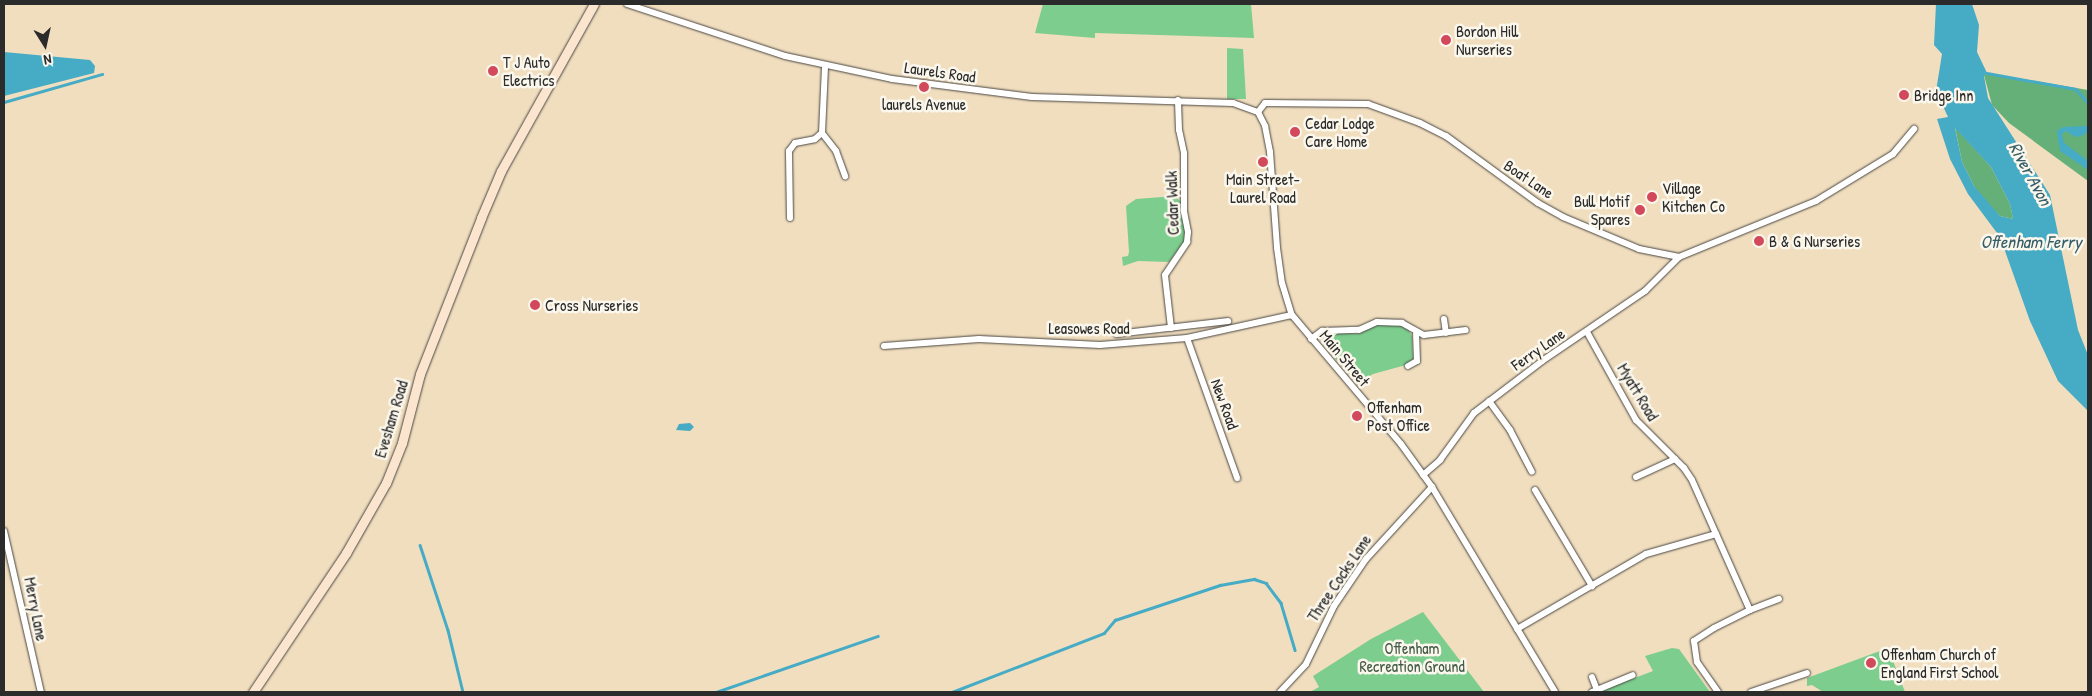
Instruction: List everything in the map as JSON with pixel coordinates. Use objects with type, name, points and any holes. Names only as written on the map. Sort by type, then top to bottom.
[{"type":"main road","name":"Evesham Road","points":[[252,692],[346,553],[386,483],[402,444],[420,374],[479,222],[501,171],[594,4]]},
{"type":"street","name":"Laurels Road","points":[[627,4],[690,27],[826,66],[892,79],[1014,96],[1233,103],[1258,112]]},
{"type":"street","points":[[826,66],[822,133],[839,158],[845,176]]},
{"type":"street","name":"Cedar Walk","points":[[1171,328],[1165,274],[1187,242],[1188,232],[1184,212],[1184,153],[1179,130],[1178,100]]},
{"type":"street","name":"Boat Lane","points":[[1258,112],[1265,103],[1368,104],[1420,123],[1446,136],[1532,198],[1563,217],[1639,249],[1679,257]]},
{"type":"street","name":"Main Street","points":[[1258,112],[1265,126],[1270,152],[1277,248],[1282,283],[1292,315],[1401,444],[1432,487],[1555,692]]},
{"type":"street","points":[[1679,257],[1831,192],[1893,154],[1914,129]]},
{"type":"street","points":[[790,218],[789,152],[795,144],[815,139],[822,133]]},
{"type":"street","name":"Ferry Lane","points":[[1423,475],[1440,460],[1464,424],[1489,401],[1645,291],[1679,257]]},
{"type":"street","name":"Leasowes Road","points":[[884,346],[979,340],[1100,345],[1187,338],[1292,315]]},
{"type":"street","points":[[1444,319],[1446,333]]},
{"type":"street","points":[[1116,334],[1228,321]]},
{"type":"street","points":[[1311,339],[1322,330],[1359,330],[1377,322],[1402,323],[1416,334],[1466,330]]},
{"type":"street","name":"Myatt Road","points":[[1587,332],[1636,420],[1676,459],[1692,480],[1750,610]]},
{"type":"street","points":[[1416,334],[1417,361]]},
{"type":"street","name":"New Road","points":[[1187,338],[1237,478]]},
{"type":"street","points":[[1408,366],[1417,361],[1425,364]]},
{"type":"street","points":[[1489,401],[1510,430],[1532,472]]},
{"type":"street","points":[[1636,478],[1676,459]]},
{"type":"street","name":"Three Cocks Lane","points":[[1280,692],[1306,664],[1334,606],[1366,559],[1432,487]]},
{"type":"street","points":[[1535,490],[1592,586]]},
{"type":"street","name":"Merry Lane","points":[[4,531],[41,692]]},
{"type":"street","points":[[1517,629],[1656,550],[1716,534]]},
{"type":"street","points":[[1718,692],[1697,662],[1694,641],[1714,628],[1750,610],[1779,599]]},
{"type":"street","points":[[1751,692],[1807,673]]},
{"type":"street","points":[[1592,677],[1594,691],[1633,675]]},
{"type":"green space","points":[[1043,4],[1251,4],[1254,38],[1095,33],[1095,38],[1035,33]]},
{"type":"green space","points":[[1227,48],[1243,49],[1246,99],[1227,99]]},
{"type":"green space","points":[[1987,73],[2088,90],[2088,181],[2009,123],[1992,105],[1984,75]]},
{"type":"green space","points":[[1955,127],[1991,167],[2010,204],[2013,219],[2000,216],[1985,202],[1974,186],[1962,162]]},
{"type":"green space","points":[[1175,196],[1181,202],[1185,231],[1184,242],[1169,262],[1138,261],[1123,266],[1122,257],[1128,256],[1129,252],[1126,206],[1136,199]]},
{"type":"green space","points":[[1374,325],[1398,325],[1408,329],[1412,336],[1413,359],[1406,365],[1373,374],[1358,383],[1323,345],[1322,335],[1339,332],[1357,334]]},
{"type":"green space","name":"Offenham Recreation Ground","points":[[1423,612],[1484,692],[1310,692],[1319,687],[1313,676],[1371,639]]},
{"type":"green space","points":[[1672,648],[1679,649],[1710,692],[1598,692],[1653,671],[1645,656]]},
{"type":"green space","name":"Offenham Church of England First School","points":[[1888,648],[1905,692],[1823,692],[1812,685],[1807,686],[1807,678]]},
{"type":"water","name":"Offenham Ferry","points":[[1936,4],[1972,4],[1979,25],[1977,52],[1987,73],[1984,76],[1988,98],[2050,195],[2078,330],[2088,355],[2088,411],[2058,381],[2030,321],[2000,237],[1968,194],[1950,159],[1937,119],[1948,117],[1936,91],[1942,54],[1934,45]],"holes":[[[1955,128],[1991,167],[2010,204],[2013,219],[2000,216],[1974,186],[1962,162]]]},
{"type":"water","points":[[4,52],[90,60],[95,66],[94,73],[4,96]]},
{"type":"water","points":[[2088,126],[2088,132],[2081,136],[2075,137],[2066,131],[2062,134],[2064,143],[2088,161],[2088,170],[2060,151],[2057,131],[2063,127]]},
{"type":"water","points":[[690,423],[694,427],[690,431],[676,430],[679,424]]},
{"type":"waterway","points":[[1987,73],[2076,89],[2088,103]]},
{"type":"waterway","points":[[4,102],[102,74]]},
{"type":"waterway","points":[[420,545],[448,630],[463,692]]},
{"type":"waterway","points":[[952,692],[1104,633],[1115,620],[1220,585],[1254,579],[1266,583],[1281,603],[1295,650]]},
{"type":"waterway","points":[[716,692],[878,636]]},
{"type":"place","name":"Bordon Hill Nurseries","points":[[1446,40]]},
{"type":"place","name":"T J Auto Electrics","points":[[493,71]]},
{"type":"place","name":"laurels Avenue","points":[[924,87]]},
{"type":"place","name":"Bridge Inn","points":[[1904,95]]},
{"type":"place","name":"Cedar Lodge Care Home","points":[[1295,132]]},
{"type":"place","name":"Main Street- Laurel Road","points":[[1263,162]]},
{"type":"place","name":"Village Kitchen Co","points":[[1652,197]]},
{"type":"place","name":"Bull Motif Spares","points":[[1640,210]]},
{"type":"place","name":"B & G Nurseries","points":[[1759,241]]},
{"type":"place","name":"Cross Nurseries","points":[[535,305]]},
{"type":"place","name":"Offenham Post Office","points":[[1357,416]]},
{"type":"place","name":"Offenham Church of England First School","points":[[1871,663]]},
{"type":"water label","name":"River Avon","points":[[2030,174]]}]
